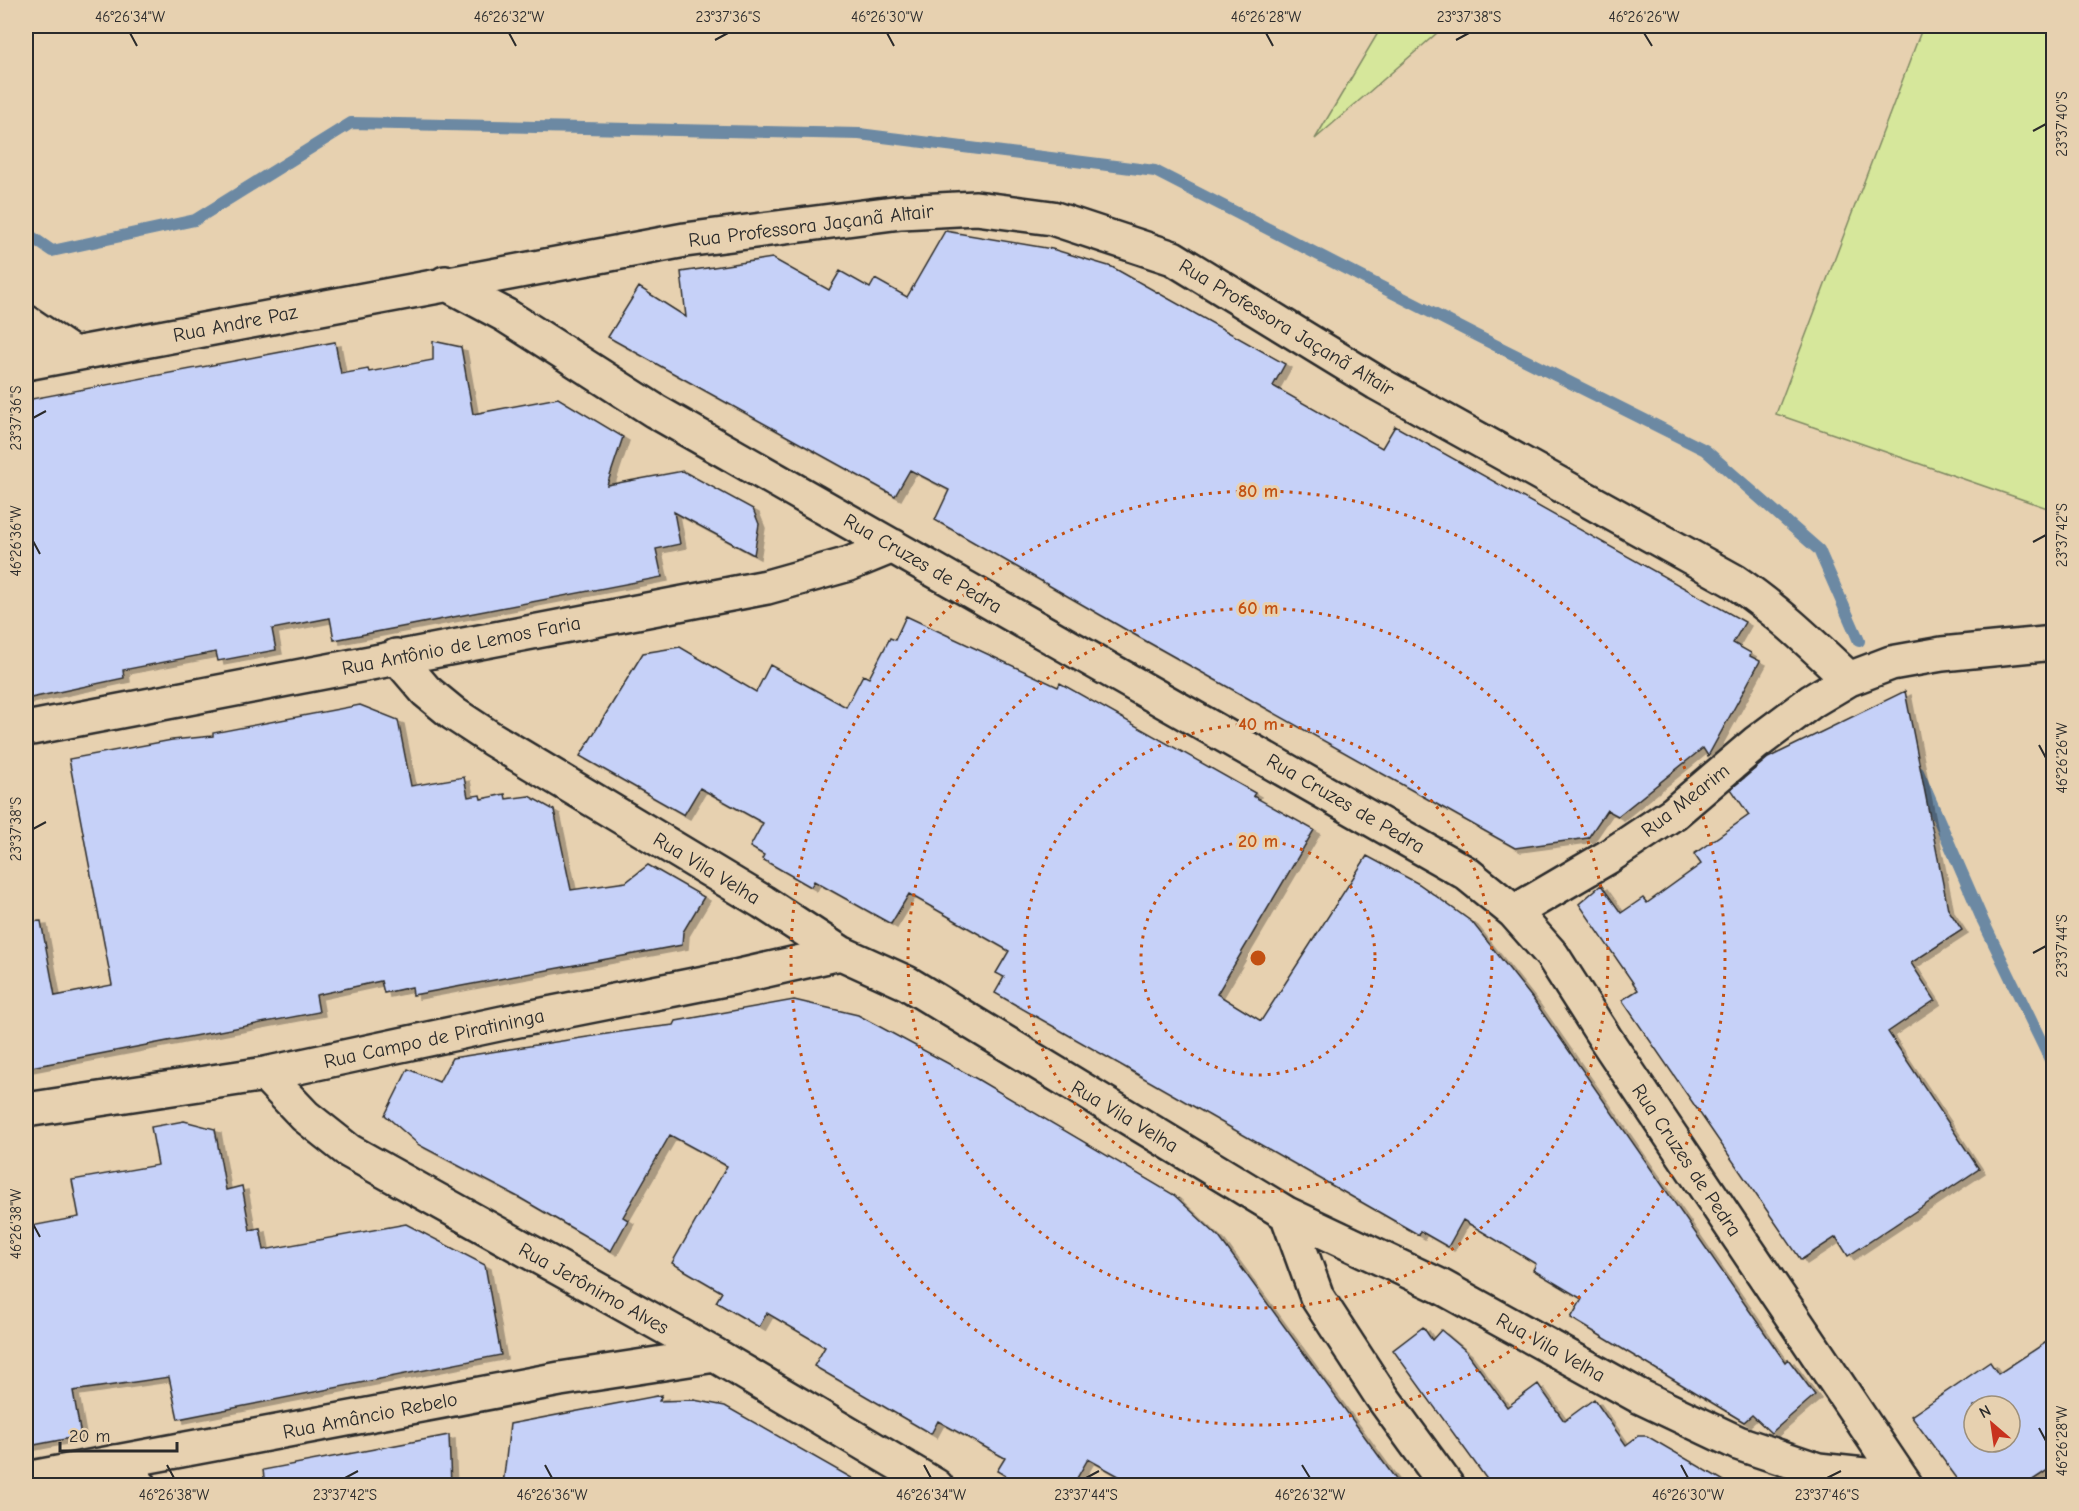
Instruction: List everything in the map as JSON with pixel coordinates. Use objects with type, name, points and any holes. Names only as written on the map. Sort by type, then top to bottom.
[{"type":"street","name":"Rua Professora Jaçanã Altair","points":[[445,283],[685,240],[901,212],[976,208],[1052,218],[1173,258],[1377,383],[1734,581],[1796,628],[1849,679]]},
{"type":"street","name":"Rua Andre Paz","points":[[26,363],[445,283]]},
{"type":"street","name":"Rua Cruzes de Pedra","points":[[445,283],[505,315],[655,411],[1466,873],[1514,912],[1552,955],[1618,1058],[1904,1482]]},
{"type":"street","points":[[26,322],[72,353]]},
{"type":"street","name":"Rua Antônio de Lemos Faria","points":[[26,729],[396,656],[767,587],[849,564],[893,546]]},
{"type":"street","points":[[1849,679],[1891,663],[1942,654],[2054,643]]},
{"type":"street","name":"Rua Vila Velha","points":[[396,656],[426,691],[454,714],[764,902],[841,953],[907,983],[1287,1214],[1440,1286],[1639,1396],[1738,1443],[1818,1470],[1904,1482]]},
{"type":"street","name":"Rua Mearim","points":[[1514,912],[1608,857],[1674,813],[1756,743],[1812,701],[1849,679]]},
{"type":"street","name":"Rua Campo de Piratininga","points":[[26,1110],[265,1074],[841,953]]},
{"type":"street","name":"Rua Jerônimo Alves","points":[[265,1074],[306,1116],[349,1151],[715,1355],[936,1485]]},
{"type":"street","points":[[1287,1214],[1317,1298],[1380,1394],[1447,1485]]},
{"type":"street","name":"Rua Amâncio Rebelo","points":[[26,1479],[560,1379],[715,1355]]},
{"type":"street","points":[[114,1462],[140,1485]]},
{"type":"green space","points":[[1382,26],[1445,26],[1315,139]]},
{"type":"green space","points":[[1923,26],[2053,26],[2053,510],[1776,414]]},
{"type":"building","points":[[945,231],[1052,249],[1112,267],[1285,364],[1273,386],[1382,448],[1395,426],[1745,622],[1733,643],[1760,661],[1708,756],[1703,748],[1618,816],[1607,810],[1588,838],[1515,848],[935,520],[949,490],[910,470],[895,496],[608,337],[639,287],[686,317],[681,272],[772,258],[829,290],[840,271],[870,288],[875,279],[907,297]]},
{"type":"building","points":[[433,341],[461,347],[473,414],[558,398],[623,437],[607,485],[683,471],[753,509],[759,524],[754,555],[674,512],[680,544],[656,549],[662,577],[334,640],[330,618],[272,629],[276,650],[218,661],[216,652],[123,670],[124,678],[26,699],[26,400],[335,342],[341,374],[368,369],[369,372],[433,360]]},
{"type":"building","points":[[906,616],[1058,687],[1060,683],[1255,793],[1253,796],[1314,830],[1217,994],[1261,1021],[1367,856],[1419,884],[1472,922],[1533,999],[1785,1362],[1788,1359],[1815,1395],[1771,1433],[1752,1415],[1744,1422],[1571,1318],[1582,1299],[1533,1270],[1536,1264],[1463,1220],[1448,1247],[1420,1231],[1419,1235],[995,993],[1004,977],[996,973],[1009,951],[909,894],[891,924],[814,881],[811,887],[762,859],[764,855],[750,847],[763,823],[700,788],[684,815],[580,756],[643,653],[680,647],[756,692],[770,665],[846,707],[863,675],[869,678],[890,638],[895,640]]},
{"type":"building","points":[[1905,691],[1948,909],[1962,930],[1911,963],[1935,1000],[1888,1032],[1979,1169],[1848,1256],[1836,1237],[1801,1260],[1622,1000],[1638,990],[1579,904],[1601,885],[1621,913],[1643,898],[1647,903],[1701,864],[1694,854],[1749,815],[1731,789],[1768,758]]},
{"type":"building","points":[[360,705],[398,720],[411,786],[464,777],[468,797],[480,795],[481,799],[505,794],[506,799],[529,796],[554,810],[571,890],[626,882],[648,865],[704,897],[683,932],[682,945],[413,995],[412,987],[384,993],[381,981],[316,995],[319,1012],[26,1068],[26,922],[41,921],[55,996],[112,985],[69,759],[172,740],[213,736],[213,733]]},
{"type":"building","points":[[794,1000],[858,1015],[977,1079],[1174,1195],[1219,1237],[1400,1485],[1276,1485],[1266,1480],[1263,1485],[1135,1485],[1088,1459],[1073,1485],[1022,1485],[997,1471],[1005,1458],[938,1421],[931,1434],[814,1366],[825,1347],[767,1313],[759,1327],[716,1302],[722,1292],[672,1263],[727,1166],[670,1135],[623,1217],[628,1220],[611,1251],[520,1198],[419,1145],[385,1115],[408,1069],[439,1082],[452,1058],[674,1025],[676,1021]]},
{"type":"building","points":[[184,1121],[215,1129],[226,1190],[242,1186],[250,1230],[260,1228],[264,1250],[406,1224],[485,1265],[501,1355],[178,1419],[169,1377],[73,1391],[81,1436],[29,1446],[26,1429],[26,1227],[79,1217],[72,1180],[158,1165],[151,1127]]},
{"type":"building","points":[[1423,1327],[1432,1340],[1441,1330],[1466,1351],[1507,1407],[1538,1384],[1564,1421],[1594,1399],[1626,1445],[1638,1436],[1647,1436],[1731,1485],[1491,1485],[1393,1350]]},
{"type":"building","points":[[2054,1337],[2054,1466],[2025,1485],[1962,1485],[1911,1416],[1990,1362],[1998,1374]]},
{"type":"building","points":[[662,1395],[659,1401],[694,1400],[725,1406],[864,1485],[503,1485],[510,1424]]},
{"type":"building","points":[[449,1435],[451,1485],[265,1485],[263,1470]]},
{"type":"waterway","points":[[26,233],[52,251],[195,220],[351,123],[859,134],[1155,171],[1705,450],[1819,550],[1859,641]]},
{"type":"waterway","points":[[1918,772],[1983,921],[2054,1068]]}]
